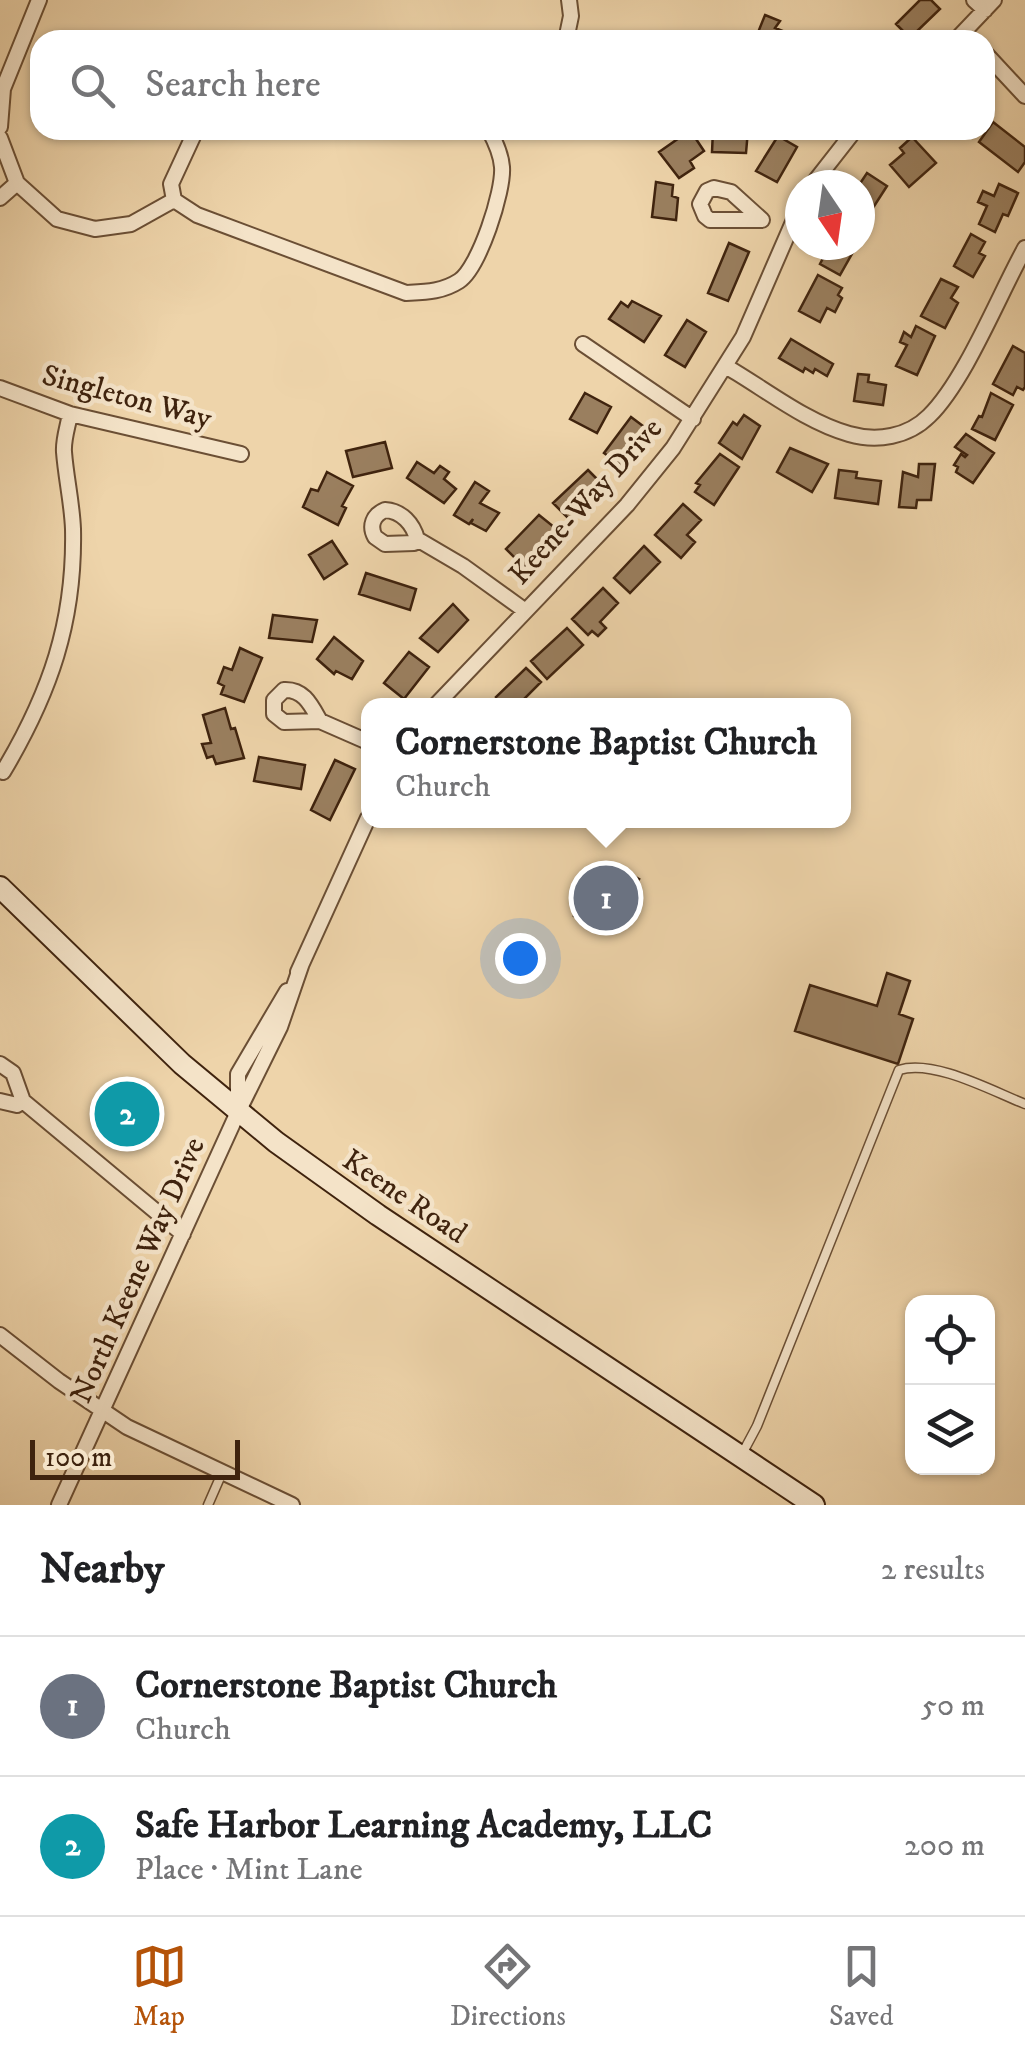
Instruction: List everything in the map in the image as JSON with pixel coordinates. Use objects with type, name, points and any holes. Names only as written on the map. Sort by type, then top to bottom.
[{"type":"main road","name":"Keene Road","points":[[0,888],[238,1112],[378,1216],[814,1505]]},
{"type":"street","points":[[0,126],[3,89],[39,0]]},
{"type":"street","points":[[568,30],[569,0]]},
{"type":"street","points":[[968,30],[984,3]]},
{"type":"street","points":[[995,64],[1025,96]]},
{"type":"street","points":[[0,138],[17,183],[57,219],[95,228],[131,224],[174,200]]},
{"type":"street","points":[[191,140],[171,184],[174,200],[197,215],[406,293],[438,291],[462,280],[474,265],[502,184],[502,164],[493,140]]},
{"type":"street","points":[[824,170],[847,140]]},
{"type":"street","points":[[0,198],[17,183]]},
{"type":"street","points":[[762,220],[785,229]]},
{"type":"street","name":"Keene-Way Drive","points":[[442,698],[639,492],[693,420],[727,367],[760,303],[785,240]]},
{"type":"street","points":[[727,367],[836,430],[877,438],[905,432],[928,416],[947,393],[1025,248]]},
{"type":"street","points":[[583,344],[693,420]]},
{"type":"street","name":"Singleton Way","points":[[0,388],[70,414],[241,454]]},
{"type":"street","points":[[3,772],[42,700],[65,633],[74,568],[72,506],[63,448],[70,414]]},
{"type":"street","points":[[417,539],[524,610]]},
{"type":"street","points":[[320,721],[361,739]]},
{"type":"street","points":[[238,1112],[280,1027],[302,963],[363,828]]},
{"type":"street","points":[[0,1064],[13,1073],[23,1101],[182,1234]]},
{"type":"street","points":[[0,1101],[17,1105],[23,1101]]},
{"type":"street","name":"North Keene Way Drive","points":[[59,1505],[238,1112]]},
{"type":"street","points":[[0,1334],[103,1412],[292,1505]]},
{"type":"lane","points":[[741,1456],[899,1070],[909,1067],[943,1072],[1025,1104]]},
{"type":"lane","points":[[208,1505],[222,1472]]},
{"type":"building","points":[[920,0],[931,0],[940,9],[918,30],[902,30],[896,24]]},
{"type":"building","points":[[765,15],[780,21],[775,28],[780,30],[759,30]]},
{"type":"building","points":[[995,124],[1025,147],[1025,162],[1018,172],[979,142],[995,140]]},
{"type":"building","points":[[676,140],[697,140],[704,151],[690,161],[694,168],[679,178],[659,152]]},
{"type":"building","points":[[713,140],[747,140],[746,153],[712,152]]},
{"type":"building","points":[[775,140],[797,147],[777,182],[756,171]]},
{"type":"building","points":[[915,140],[936,163],[909,187],[890,165],[904,153],[900,148]]},
{"type":"building","points":[[875,178],[887,186],[875,205]]},
{"type":"building","points":[[656,182],[673,185],[672,196],[678,198],[676,220],[652,217]]},
{"type":"building","points":[[999,184],[1018,193],[1008,216],[1003,214],[995,232],[979,224],[987,206],[978,202],[983,191],[994,196]]},
{"type":"building","points":[[971,234],[985,242],[979,253],[985,256],[973,277],[954,266]]},
{"type":"building","points":[[729,243],[749,252],[728,301],[708,293]]},
{"type":"building","points":[[822,260],[848,260],[840,275],[820,264]]},
{"type":"building","points":[[818,275],[842,288],[835,312],[827,308],[820,322],[799,311]]},
{"type":"building","points":[[941,279],[958,287],[951,298],[958,303],[945,328],[921,316]]},
{"type":"building","points":[[632,301],[661,316],[644,342],[609,319],[621,302],[628,307]]},
{"type":"building","points":[[687,320],[706,332],[685,367],[665,355]]},
{"type":"building","points":[[916,326],[935,336],[917,375],[896,366],[907,345],[900,342],[904,332],[911,337]]},
{"type":"building","points":[[791,339],[833,364],[827,376],[815,369],[813,373],[805,368],[803,372],[779,358]]},
{"type":"building","points":[[1013,346],[1025,353],[1025,387],[1017,387],[1013,395],[993,384]]},
{"type":"building","points":[[858,374],[869,375],[868,382],[886,385],[883,405],[854,401]]},
{"type":"building","points":[[585,393],[611,407],[597,433],[570,419]]},
{"type":"building","points":[[991,393],[1013,405],[995,440],[972,429],[982,417]]},
{"type":"building","points":[[744,415],[760,426],[742,459],[719,443],[733,422],[737,425]]},
{"type":"building","points":[[631,417],[647,429],[621,466],[604,453]]},
{"type":"building","points":[[966,434],[994,453],[973,483],[956,472],[958,467],[954,465],[961,454],[967,455],[955,447]]},
{"type":"building","points":[[385,442],[392,468],[353,477],[346,451]]},
{"type":"building","points":[[790,448],[828,464],[812,492],[777,472]]},
{"type":"building","points":[[720,454],[739,467],[714,505],[695,492],[700,485],[696,483]]},
{"type":"building","points":[[417,462],[434,473],[440,466],[449,472],[444,479],[456,489],[444,503],[407,478]]},
{"type":"building","points":[[919,464],[935,464],[931,500],[917,500],[916,508],[899,507],[903,472],[918,477]]},
{"type":"building","points":[[588,470],[604,486],[570,520],[553,503]]},
{"type":"building","points":[[839,470],[857,472],[856,478],[881,481],[878,504],[835,498]]},
{"type":"building","points":[[327,472],[353,486],[342,506],[346,508],[338,525],[303,507],[311,489],[318,491]]},
{"type":"building","points":[[475,482],[489,491],[480,503],[499,513],[486,531],[471,523],[473,519],[469,524],[454,515]]},
{"type":"building","points":[[683,504],[701,520],[687,535],[695,542],[681,558],[655,535]]},
{"type":"building","points":[[539,515],[559,531],[524,567],[506,549]]},
{"type":"building","points":[[332,541],[347,564],[324,579],[309,555]]},
{"type":"building","points":[[644,546],[660,562],[630,593],[614,578]]},
{"type":"building","points":[[366,573],[416,589],[410,610],[359,594]]},
{"type":"building","points":[[603,588],[618,603],[600,622],[606,628],[598,636],[592,631],[588,635],[572,619]]},
{"type":"building","points":[[453,604],[468,620],[438,652],[420,638]]},
{"type":"building","points":[[273,615],[317,620],[312,642],[269,638]]},
{"type":"building","points":[[567,628],[583,645],[547,679],[531,661]]},
{"type":"building","points":[[334,637],[363,661],[352,679],[336,671],[334,674],[317,659]]},
{"type":"building","points":[[240,648],[262,658],[244,702],[221,694],[224,686],[218,683],[224,667],[232,670]]},
{"type":"building","points":[[409,652],[429,667],[405,698],[384,683]]},
{"type":"building","points":[[526,668],[541,682],[525,698],[496,697]]},
{"type":"building","points":[[225,708],[244,758],[216,764],[213,756],[207,758],[202,744],[211,743],[203,715]]},
{"type":"building","points":[[259,757],[305,765],[301,789],[254,781]]},
{"type":"building","points":[[335,760],[355,769],[330,820],[311,810]]},
{"type":"building","points":[[614,864],[639,879],[596,932],[574,916]]},
{"type":"building","points":[[887,973],[910,981],[899,1014],[913,1019],[898,1064],[795,1031],[810,985],[877,1006]]},
{"type":"building","points":[[116,1085],[159,1118],[137,1145],[124,1134],[120,1140],[103,1126],[106,1120],[95,1110]]},
{"type":"place","name":"Cornerstone Baptist Church","points":[[606,898]]},
{"type":"place","name":"Safe Harbor Learning Academy, LLC","points":[[127,1114]]}]
